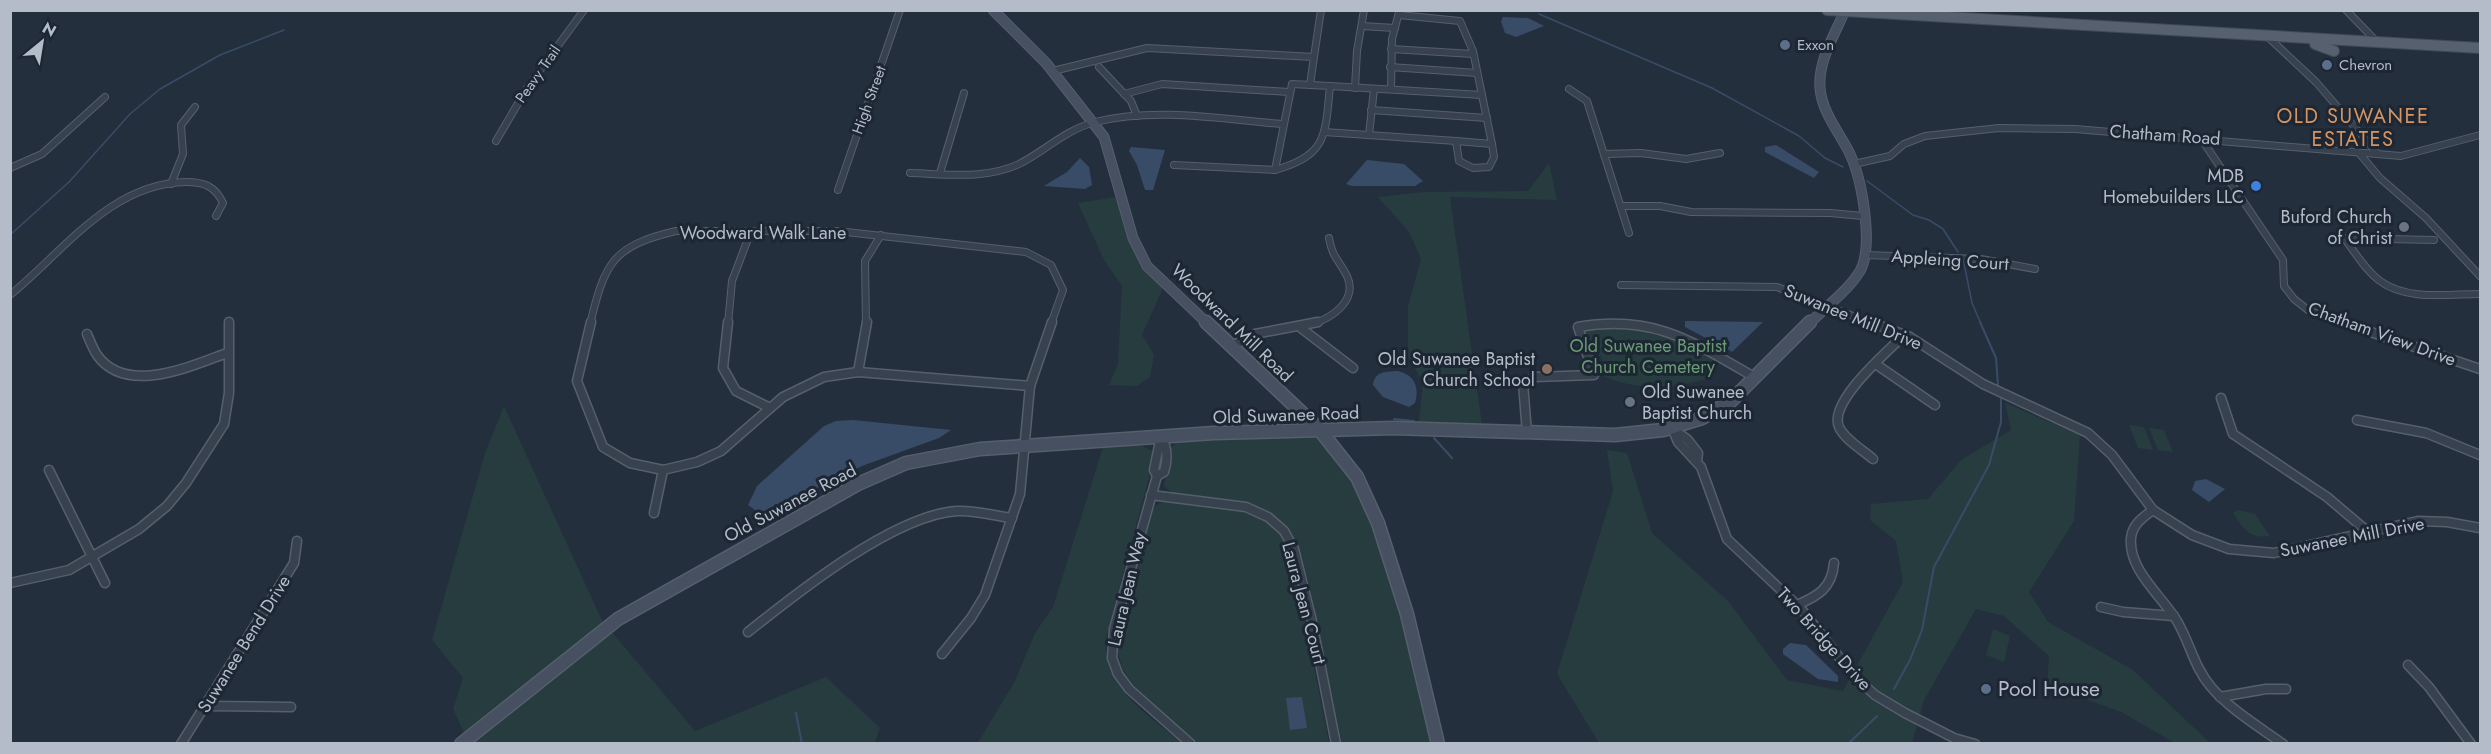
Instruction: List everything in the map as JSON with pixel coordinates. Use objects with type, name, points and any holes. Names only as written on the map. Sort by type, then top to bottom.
[{"type":"main road","points":[[1827,10],[2379,44],[2481,48]]},
{"type":"main road","points":[[2303,39],[2334,51]]},
{"type":"street","name":"Peavy Trail","points":[[496,141],[527,88],[584,10]]},
{"type":"street","name":"High Street","points":[[838,190],[900,10]]},
{"type":"street","name":"Woodward Mill Road","points":[[993,10],[1053,71],[1104,137],[1139,254],[1147,266],[1319,429],[1358,477],[1375,514],[1407,614],[1438,744]]},
{"type":"street","points":[[1310,85],[1321,10]]},
{"type":"street","points":[[1355,88],[1357,51],[1364,10]]},
{"type":"street","points":[[2346,10],[2379,44]]},
{"type":"street","name":"Old Suwanee Road","points":[[460,744],[618,618],[858,484],[906,463],[943,454],[1025,445],[1319,429],[1394,428],[1628,435],[1672,428],[1720,408],[1827,307],[1854,279],[1862,267],[1865,255],[1863,216],[1854,164],[1826,114],[1820,87],[1823,62],[1845,11]]},
{"type":"street","points":[[1391,90],[1391,49],[1399,13],[1460,21],[1473,54],[1487,118],[1494,157],[1490,167],[1478,170],[1467,167],[1459,161],[1456,141]]},
{"type":"street","points":[[1362,26],[1395,28]]},
{"type":"street","points":[[2268,37],[2316,82],[2378,154]]},
{"type":"street","points":[[1053,71],[1147,48],[1314,57]]},
{"type":"street","points":[[1391,49],[1473,54]]},
{"type":"street","points":[[1099,67],[1136,108],[1137,116]]},
{"type":"street","points":[[1390,68],[1477,73]]},
{"type":"street","points":[[1124,94],[1162,84],[1290,92]]},
{"type":"street","points":[[1275,170],[1282,124],[1292,84],[1482,94]]},
{"type":"street","points":[[1174,165],[1275,170],[1307,159],[1317,152],[1324,132],[1330,86]]},
{"type":"street","points":[[1369,135],[1374,88]]},
{"type":"street","points":[[1569,89],[1587,101],[1629,233]]},
{"type":"street","points":[[940,173],[964,93]]},
{"type":"street","points":[[10,168],[42,154],[105,97]]},
{"type":"street","points":[[171,184],[183,154],[181,125],[195,107]]},
{"type":"street","points":[[1371,110],[1487,118]]},
{"type":"street","points":[[910,173],[986,173],[1006,169],[1027,159],[1064,133],[1094,122],[1137,116],[1282,124]]},
{"type":"street","name":"Chatham Road","points":[[1854,164],[1890,156],[1904,144],[1919,138],[1972,129],[2032,127],[2200,137],[2359,153],[2410,155],[2481,135]]},
{"type":"street","points":[[1324,132],[1492,144]]},
{"type":"street","name":"Chatham View Drive","points":[[2200,137],[2283,260],[2284,286],[2294,299],[2308,310],[2481,369]]},
{"type":"street","points":[[1604,154],[1641,153],[1686,159],[1720,153]]},
{"type":"street","points":[[2359,153],[2388,186],[2426,218],[2450,246],[2481,276]]},
{"type":"street","points":[[10,295],[38,273],[112,205],[140,192],[186,182],[206,185],[217,191],[223,203],[216,216]]},
{"type":"street","points":[[1621,206],[1660,206],[1691,212],[1830,213],[1863,216]]},
{"type":"street","name":"Woodward Walk Lane","points":[[942,654],[971,618],[985,595],[1020,494],[1030,386],[1063,290],[1051,264],[1026,252],[837,231],[676,231],[651,237],[617,256],[601,279],[578,381],[603,447],[630,463],[663,470],[697,462],[722,451],[770,408],[802,386],[824,377],[858,372],[1030,386]]},
{"type":"street","points":[[751,231],[732,281],[723,368],[736,391],[770,408]]},
{"type":"street","points":[[858,372],[868,315],[865,261],[881,235]]},
{"type":"street","points":[[1230,347],[1257,334],[1301,328],[1325,320],[1342,306],[1349,289],[1346,274],[1331,252],[1329,238]]},
{"type":"street","points":[[2434,240],[2344,238],[2380,280],[2391,286],[2409,292],[2481,294]]},
{"type":"street","name":"Appleing Court","points":[[1865,255],[1981,259],[2035,269]]},
{"type":"street","name":"Suwanee Mill Drive","points":[[1621,285],[1772,286],[1789,290],[1827,307],[1904,334],[1983,384],[2088,433],[2112,455],[2153,510],[2200,539],[2249,553],[2282,552],[2418,521],[2447,522],[2481,528]]},
{"type":"street","points":[[10,583],[69,570],[139,528],[166,506],[192,473],[224,424],[228,393],[229,322]]},
{"type":"street","points":[[1527,433],[1522,383],[1534,377],[1594,375],[1578,327],[1598,322],[1649,324],[1672,332],[1754,377]]},
{"type":"street","points":[[1301,328],[1336,358],[1353,368]]},
{"type":"street","points":[[87,334],[90,345],[116,374],[172,371],[227,353]]},
{"type":"street","points":[[1873,459],[1843,433],[1838,425],[1837,415],[1843,399],[1904,334]]},
{"type":"street","points":[[1877,365],[1935,405]]},
{"type":"street","points":[[2221,398],[2233,434],[2327,497],[2367,531]]},
{"type":"street","points":[[2357,420],[2426,433],[2481,454]]},
{"type":"street","name":"Two Bridge Drive","points":[[1672,428],[1678,442],[1688,455],[1697,461],[1727,540],[1797,605],[1847,670],[1866,688],[1892,706],[1946,735],[1975,744]]},
{"type":"street","name":"Laura Jean Way","points":[[1161,436],[1168,453],[1164,472],[1157,476],[1151,495],[1113,635],[1112,658],[1118,674],[1129,689],[1191,744]]},
{"type":"street","points":[[49,470],[105,583]]},
{"type":"street","points":[[654,513],[663,470]]},
{"type":"street","name":"Laura Jean Court","points":[[1151,495],[1246,507],[1272,520],[1287,536],[1294,549],[1317,642],[1336,744]]},
{"type":"street","points":[[2153,510],[2140,519],[2134,527],[2131,550],[2137,565],[2174,616],[2197,667],[2220,697],[2283,744]]},
{"type":"street","points":[[748,632],[811,581],[897,530],[930,516],[958,511],[1012,518]]},
{"type":"street","name":"Suwanee Bend Drive","points":[[181,744],[294,563],[297,541]]},
{"type":"street","points":[[1797,605],[1828,589],[1833,580],[1834,563]]},
{"type":"street","points":[[2101,607],[2123,612],[2174,616]]},
{"type":"street","points":[[2408,665],[2429,687],[2471,744]]},
{"type":"street","points":[[2220,697],[2266,689],[2286,689]]},
{"type":"street","points":[[205,706],[291,707]]},
{"type":"green space","points":[[1549,163],[1557,200],[1450,197],[1483,432],[1412,431],[1419,420],[1423,382],[1408,356],[1408,306],[1421,259],[1409,232],[1378,197],[1424,192],[1528,191]]},
{"type":"green space","points":[[1116,197],[1135,254],[1163,288],[1142,335],[1154,355],[1150,377],[1137,386],[1109,385],[1118,364],[1122,286],[1104,260],[1078,203]]},
{"type":"green space","name":"Old Suwanee Baptist Church Cemetery","points":[[1645,325],[1711,355],[1715,376],[1687,384],[1657,387],[1627,384],[1599,374],[1606,373],[1601,356],[1592,354],[1583,328]]},
{"type":"green space","points":[[2005,403],[2080,435],[2074,521],[2029,592],[2048,622],[2133,670],[2210,743],[2175,743],[2121,712],[2047,685],[2049,656],[2004,616],[1976,609],[1924,700],[1912,743],[1599,743],[1557,674],[1613,491],[1607,450],[1627,453],[1652,533],[1728,601],[1787,680],[1843,691],[1903,582],[1896,541],[1870,520],[1871,504],[1928,499],[1961,460],[2011,430]]},
{"type":"green space","points":[[504,406],[604,625],[465,735],[453,709],[463,678],[432,640],[485,453]]},
{"type":"green space","points":[[2129,425],[2144,427],[2153,450],[2138,448]]},
{"type":"green space","points":[[2149,428],[2164,430],[2173,452],[2158,450]]},
{"type":"green space","points":[[1314,435],[1320,437],[1346,468],[1363,498],[1386,559],[1412,651],[1433,743],[1342,743],[1307,576],[1293,535],[1272,514],[1252,504],[1174,494],[1164,486],[1171,447],[1179,440]]},
{"type":"green space","points":[[1140,445],[1153,451],[1154,459],[1106,638],[1107,656],[1112,672],[1130,699],[1182,743],[977,744],[1015,681],[1035,633],[1053,607],[1103,447]]},
{"type":"green space","points":[[1166,501],[1244,511],[1270,524],[1283,537],[1289,549],[1297,581],[1329,743],[1200,744],[1158,710],[1132,684],[1123,669],[1118,653],[1118,635],[1151,511],[1158,504]]},
{"type":"green space","points":[[2238,510],[2255,514],[2270,536],[2257,536],[2248,532],[2233,513]]},
{"type":"green space","points":[[1993,629],[2010,636],[2004,662],[1986,655]]},
{"type":"green space","points":[[611,631],[695,731],[826,677],[880,728],[874,744],[475,744],[473,741]]},
{"type":"water","points":[[1503,17],[1528,18],[1544,26],[1516,37],[1505,33],[1501,21]]},
{"type":"water","points":[[1776,145],[1819,172],[1814,178],[1765,152],[1765,147]]},
{"type":"water","points":[[1131,147],[1165,150],[1153,190],[1145,190],[1137,165],[1129,151]]},
{"type":"water","points":[[1080,158],[1089,167],[1092,185],[1085,189],[1044,186],[1067,172]]},
{"type":"water","points":[[1367,160],[1404,164],[1423,181],[1415,186],[1352,186],[1346,184]]},
{"type":"water","points":[[1685,321],[1763,322],[1732,352],[1685,327]]},
{"type":"water","points":[[1397,371],[1408,375],[1416,387],[1415,403],[1409,407],[1383,397],[1373,385],[1378,375]]},
{"type":"water","points":[[853,420],[951,430],[939,438],[862,466],[762,515],[748,505],[757,486],[824,426],[836,421]]},
{"type":"water","points":[[2206,479],[2225,489],[2209,502],[2192,490],[2195,481]]},
{"type":"water","points":[[1790,643],[1806,645],[1838,676],[1838,682],[1818,679],[1783,654],[1783,649]]},
{"type":"water","points":[[1302,697],[1307,728],[1290,730],[1286,698]]},
{"type":"waterway","points":[[1539,14],[1712,88],[1799,136],[1825,158],[1843,167]]},
{"type":"waterway","points":[[10,235],[69,182],[130,114],[160,89],[220,55],[284,30]]},
{"type":"waterway","points":[[1867,181],[1913,215],[1929,220],[1943,229],[1958,252]]},
{"type":"waterway","points":[[1964,263],[1972,303],[1981,324]]},
{"type":"waterway","points":[[1980,322],[1996,358],[1998,386]]},
{"type":"waterway","points":[[1894,689],[1910,660],[1922,630],[1934,567],[1989,465],[2001,422],[2001,399]]},
{"type":"waterway","points":[[1394,419],[1414,421]]},
{"type":"waterway","points":[[1434,438],[1452,458]]},
{"type":"waterway","points":[[796,713],[802,744]]},
{"type":"waterway","points":[[1848,744],[1877,716]]},
{"type":"place","name":"Exxon","points":[[1785,45]]},
{"type":"place","name":"Chevron","points":[[2327,65]]},
{"type":"place","name":"MDB Homebuilders LLC","points":[[2256,186]]},
{"type":"place","name":"Buford Church of Christ","points":[[2404,227]]},
{"type":"place","name":"Old Suwanee Baptist Church School","points":[[1547,369]]},
{"type":"place","name":"Old Suwanee Baptist Church","points":[[1630,402]]},
{"type":"place","name":"Pool House","points":[[1986,689]]},
{"type":"district","name":"OLD SUWANEE ESTATES","points":[[2353,128]]}]
